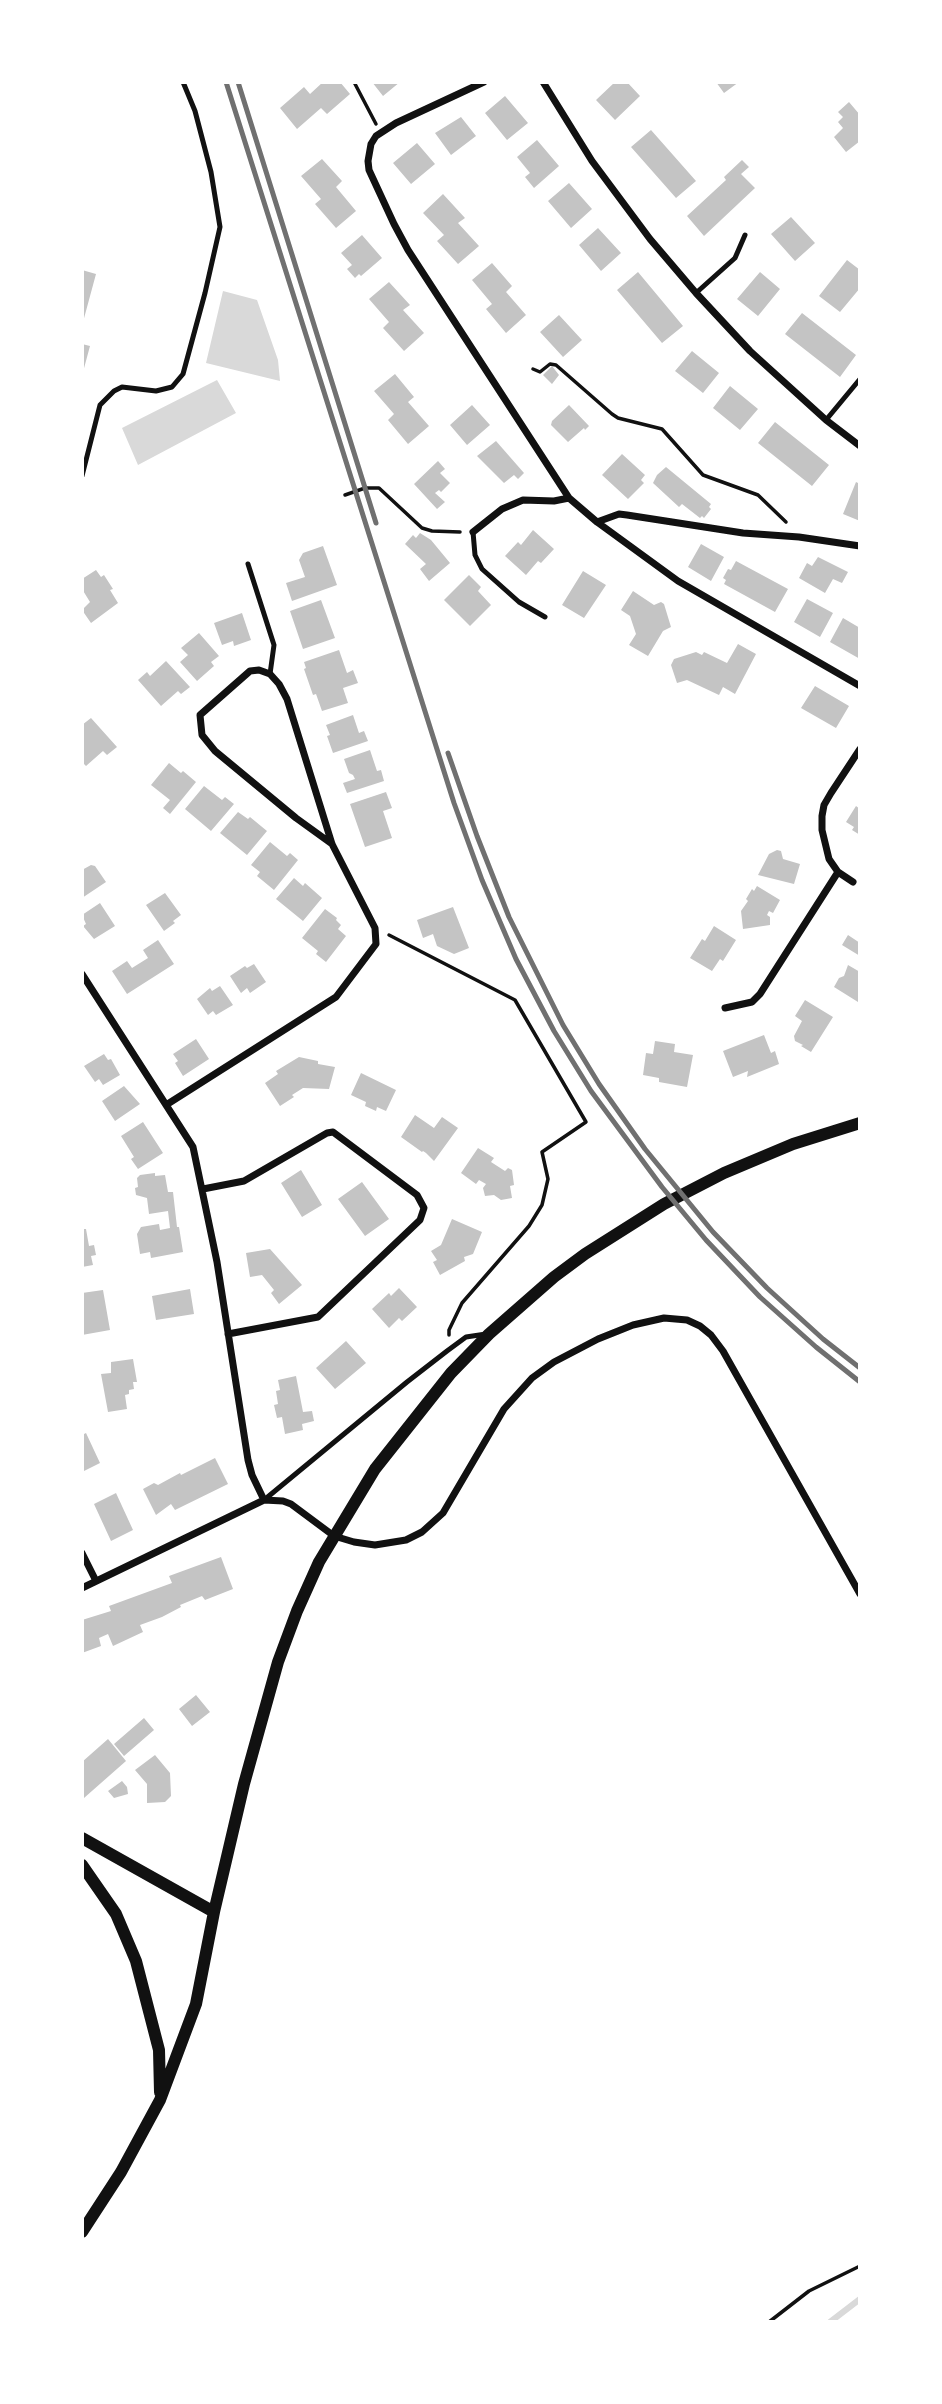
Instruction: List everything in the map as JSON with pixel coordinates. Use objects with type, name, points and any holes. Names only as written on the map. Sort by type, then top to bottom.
[{"type":"street","points":[[484,82],[396,123],[380,133],[371,144],[368,161],[373,181],[408,250],[569,498],[597,522],[678,581],[724,610],[860,686]]},
{"type":"street","points":[[542,82],[592,161],[650,239],[696,292],[750,351],[826,420],[860,446]]},
{"type":"street","points":[[473,532],[502,509],[523,500],[554,501],[569,498]]},
{"type":"street","points":[[597,522],[627,514],[743,533],[860,546]]},
{"type":"street","points":[[166,1105],[336,997],[376,944],[375,928],[332,845],[287,699],[270,674],[259,670],[250,671],[200,715],[202,736],[215,751],[332,845]]},
{"type":"street","points":[[856,881],[838,872],[829,859],[822,830],[822,816],[824,805],[860,749]]},
{"type":"street","points":[[725,1008],[752,1002],[760,994],[838,872]]},
{"type":"street","points":[[82,974],[193,1147],[203,1189],[248,1460],[264,1500]]},
{"type":"street","points":[[82,2232],[121,2172],[160,2100],[196,2004],[244,1784],[278,1661],[303,1599],[334,1536],[374,1469],[451,1373],[489,1334],[554,1277],[620,1230],[664,1204],[757,1158],[860,1123]]},
{"type":"street","points":[[203,1189],[244,1181],[333,1132],[418,1195],[424,1208],[420,1220],[318,1317],[228,1334]]},
{"type":"street","points":[[82,1588],[264,1500],[291,1504],[334,1536],[354,1542],[375,1545],[406,1540],[422,1532],[443,1513],[504,1409],[532,1378],[570,1353],[617,1331],[664,1318],[687,1320],[711,1335],[723,1351],[860,1594]]},
{"type":"street","points":[[82,1553],[96,1581]]},
{"type":"street","points":[[82,1839],[214,1912]]},
{"type":"street","points":[[82,1865],[116,1914],[136,1961],[159,2050],[160,2100]]},
{"type":"lane","points":[[82,476],[100,405],[122,387],[156,391],[172,387],[183,374],[205,293],[220,227],[211,172],[195,111],[183,82]]},
{"type":"lane","points":[[696,292],[735,258],[745,235]]},
{"type":"lane","points":[[826,420],[860,379]]},
{"type":"lane","points":[[473,532],[475,555],[482,569],[519,603],[545,617]]},
{"type":"lane","points":[[248,564],[274,645],[270,674]]},
{"type":"lane","points":[[264,1500],[447,1351],[466,1337],[489,1334]]},
{"type":"path","points":[[354,82],[380,133]]},
{"type":"path","points":[[533,369],[540,372],[550,364],[556,365],[618,418],[662,429],[704,475],[758,495],[788,525],[792,537]]},
{"type":"path","points":[[345,495],[365,488],[379,488],[422,528],[432,531],[473,532]]},
{"type":"path","points":[[375,928],[515,1000],[586,1122],[542,1152],[548,1179],[542,1205],[529,1226],[463,1303],[449,1330],[447,1351]]},
{"type":"path","points":[[769,2322],[809,2291],[860,2266]]},
{"type":"shaded area","points":[[223,291],[257,300],[278,360],[280,381],[206,363]]},
{"type":"shaded area","points":[[217,380],[236,413],[138,465],[122,428]]},
{"type":"building","points":[[323,82],[340,82],[350,94],[327,114],[321,108],[297,129],[280,108],[304,87],[310,94]]},
{"type":"building","points":[[372,82],[400,82],[383,96]]},
{"type":"building","points":[[615,82],[627,82],[640,96],[615,120],[596,100]]},
{"type":"building","points":[[716,82],[739,82],[724,93]]},
{"type":"building","points":[[505,96],[528,123],[507,140],[485,113]]},
{"type":"building","points":[[849,102],[860,115],[860,141],[846,152],[834,137],[843,128],[838,122],[843,117],[838,112]]},
{"type":"building","points":[[461,117],[476,136],[451,155],[435,133]]},
{"type":"building","points":[[651,130],[696,181],[676,198],[631,147]]},
{"type":"building","points":[[537,140],[559,166],[534,188],[525,177],[530,173],[517,157]]},
{"type":"building","points":[[417,143],[435,164],[411,184],[393,163]]},
{"type":"building","points":[[322,159],[342,181],[336,187],[356,211],[336,228],[315,204],[321,199],[301,176]]},
{"type":"building","points":[[742,160],[749,167],[741,174],[755,188],[704,236],[687,216],[726,180],[724,177]]},
{"type":"building","points":[[569,183],[592,209],[571,228],[548,201]]},
{"type":"building","points":[[443,194],[465,218],[458,223],[479,246],[458,264],[437,241],[444,235],[423,213]]},
{"type":"building","points":[[791,217],[815,243],[795,261],[771,234]]},
{"type":"building","points":[[598,228],[621,253],[601,271],[579,245]]},
{"type":"building","points":[[362,235],[382,258],[355,278],[347,269],[352,265],[341,253]]},
{"type":"building","points":[[847,260],[860,270],[860,288],[840,312],[819,296]]},
{"type":"building","points":[[492,263],[512,286],[506,292],[526,315],[506,333],[486,309],[492,304],[472,280]]},
{"type":"building","points":[[82,270],[96,274],[83,322],[82,322]]},
{"type":"building","points":[[638,272],[683,326],[662,343],[617,290]]},
{"type":"building","points":[[760,272],[780,289],[758,316],[737,299]]},
{"type":"building","points":[[389,282],[410,305],[403,310],[424,333],[404,351],[383,328],[389,322],[369,299]]},
{"type":"building","points":[[802,313],[856,355],[840,377],[785,334]]},
{"type":"building","points":[[559,315],[582,340],[563,357],[540,332]]},
{"type":"building","points":[[82,344],[90,346],[83,372],[82,372]]},
{"type":"building","points":[[692,351],[719,373],[703,393],[675,371]]},
{"type":"building","points":[[552,366],[559,375],[552,384],[543,375]]},
{"type":"building","points":[[395,374],[414,397],[408,402],[429,426],[408,444],[388,420],[394,414],[374,391]]},
{"type":"building","points":[[730,386],[758,409],[740,430],[713,408]]},
{"type":"building","points":[[472,405],[490,425],[467,445],[450,425]]},
{"type":"building","points":[[569,405],[589,426],[568,442],[551,425]]},
{"type":"building","points":[[775,422],[829,465],[812,486],[758,443]]},
{"type":"building","points":[[496,441],[524,473],[518,479],[514,475],[504,483],[477,456]]},
{"type":"building","points":[[622,454],[645,475],[641,480],[644,483],[628,499],[602,475]]},
{"type":"building","points":[[438,461],[445,469],[440,473],[450,483],[441,492],[439,490],[435,493],[445,502],[437,509],[414,484]]},
{"type":"building","points":[[666,467],[711,504],[711,509],[704,518],[700,518],[682,504],[679,507],[653,483]]},
{"type":"building","points":[[856,482],[860,484],[860,521],[843,514]]},
{"type":"building","points":[[533,530],[554,549],[526,575],[505,556],[518,542],[521,545]]},
{"type":"building","points":[[420,533],[431,540],[450,563],[429,581],[420,569],[426,564],[405,544],[413,535],[416,538]]},
{"type":"building","points":[[701,544],[724,557],[711,581],[688,567]]},
{"type":"building","points":[[323,546],[337,585],[292,601],[286,583],[305,577],[299,560],[303,553]]},
{"type":"building","points":[[818,557],[848,572],[842,583],[833,579],[825,593],[799,578],[807,563],[812,566]]},
{"type":"building","points":[[736,561],[788,589],[775,612],[724,584],[726,580],[723,578]]},
{"type":"building","points":[[96,570],[101,577],[104,575],[118,603],[91,623],[82,610],[90,602],[82,589],[82,579]]},
{"type":"building","points":[[583,571],[606,585],[584,618],[562,605]]},
{"type":"building","points":[[469,575],[481,587],[478,591],[491,605],[470,626],[444,600]]},
{"type":"building","points":[[633,591],[654,605],[661,602],[664,604],[671,627],[663,631],[648,656],[629,645],[636,634],[630,616],[621,610]]},
{"type":"building","points":[[807,599],[833,613],[820,637],[794,622]]},
{"type":"building","points":[[321,600],[335,638],[303,649],[290,611]]},
{"type":"building","points":[[242,613],[251,640],[234,646],[233,641],[222,645],[214,623]]},
{"type":"building","points":[[843,618],[860,628],[860,659],[830,642]]},
{"type":"building","points":[[199,633],[219,656],[211,662],[214,666],[197,681],[180,662],[188,655],[181,648]]},
{"type":"building","points":[[738,644],[756,654],[735,694],[723,687],[719,695],[687,680],[677,683],[671,665],[674,659],[696,652],[702,655],[704,652],[727,663]]},
{"type":"building","points":[[339,650],[347,673],[353,670],[358,683],[343,688],[348,703],[322,711],[316,694],[313,695],[304,662]]},
{"type":"building","points":[[166,661],[190,687],[181,694],[178,691],[161,706],[138,680],[147,672],[150,676]]},
{"type":"building","points":[[815,686],[849,706],[836,728],[801,708]]},
{"type":"building","points":[[353,715],[359,733],[364,731],[368,741],[333,753],[326,725]]},
{"type":"building","points":[[91,718],[117,747],[107,755],[103,751],[86,766],[82,762],[82,725]]},
{"type":"building","points":[[370,750],[377,771],[381,770],[384,781],[347,793],[343,783],[355,779],[349,773],[344,759]]},
{"type":"building","points":[[169,763],[196,782],[170,814],[163,808],[170,800],[151,785]]},
{"type":"building","points":[[204,786],[222,800],[225,797],[234,804],[211,831],[185,809]]},
{"type":"building","points":[[386,792],[392,808],[383,811],[392,838],[365,847],[350,804]]},
{"type":"building","points":[[856,806],[860,809],[860,835],[846,822]]},
{"type":"building","points":[[238,812],[248,819],[250,817],[267,831],[247,855],[220,833]]},
{"type":"building","points":[[270,842],[287,856],[290,853],[298,860],[274,890],[257,876],[260,872],[251,865]]},
{"type":"building","points":[[781,851],[783,859],[800,864],[794,884],[758,875],[769,854]]},
{"type":"building","points":[[91,865],[95,866],[106,882],[82,898],[82,870]]},
{"type":"building","points":[[294,878],[303,886],[305,883],[322,898],[303,921],[276,899]]},
{"type":"building","points":[[757,886],[780,900],[773,913],[769,911],[767,915],[770,917],[770,925],[743,929],[741,911],[752,889],[754,891]]},
{"type":"building","points":[[165,893],[181,915],[164,931],[146,905]]},
{"type":"building","points":[[100,903],[115,926],[94,939],[83,926],[86,924],[82,915]]},
{"type":"building","points":[[453,907],[469,948],[454,954],[437,946],[433,934],[423,938],[417,920]]},
{"type":"building","points":[[325,909],[337,918],[341,925],[338,929],[346,936],[326,962],[316,954],[318,951],[302,938]]},
{"type":"building","points":[[714,926],[736,940],[723,961],[720,959],[712,971],[690,958]]},
{"type":"building","points":[[848,935],[860,943],[860,956],[842,945]]},
{"type":"building","points":[[158,940],[174,964],[127,994],[112,971],[127,961],[132,968],[148,958],[143,950]]},
{"type":"building","points":[[254,964],[266,982],[250,993],[247,988],[241,993],[230,976],[245,966],[247,968]]},
{"type":"building","points":[[848,965],[860,972],[858,1002],[834,987],[839,978],[844,976]]},
{"type":"building","points":[[220,986],[233,1005],[216,1015],[213,1011],[208,1015],[197,999],[210,988],[212,991]]},
{"type":"building","points":[[805,1000],[833,1017],[811,1052],[795,1041],[794,1036],[802,1021],[795,1016]]},
{"type":"building","points":[[764,1035],[771,1053],[775,1051],[779,1064],[747,1077],[748,1071],[733,1077],[723,1051]]},
{"type":"building","points":[[196,1039],[209,1059],[183,1076],[173,1054]]},
{"type":"building","points":[[655,1041],[675,1044],[674,1052],[693,1055],[687,1087],[659,1082],[659,1078],[643,1075],[646,1053],[653,1054]]},
{"type":"building","points":[[104,1054],[108,1060],[111,1059],[120,1075],[103,1085],[99,1079],[95,1082],[84,1066]]},
{"type":"building","points":[[299,1057],[335,1067],[329,1089],[303,1088],[280,1106],[265,1083],[278,1074],[276,1071]]},
{"type":"building","points":[[361,1073],[396,1090],[386,1111],[377,1107],[376,1111],[365,1106],[366,1102],[351,1095]]},
{"type":"building","points":[[124,1086],[140,1104],[115,1121],[102,1101]]},
{"type":"building","points":[[415,1115],[434,1128],[442,1117],[458,1128],[434,1161],[401,1137]]},
{"type":"building","points":[[143,1122],[163,1153],[138,1169],[121,1136]]},
{"type":"building","points":[[478,1148],[494,1158],[491,1162],[505,1171],[508,1168],[512,1170],[512,1198],[501,1200],[494,1195],[485,1196],[483,1188],[486,1184],[479,1180],[476,1184],[461,1173]]},
{"type":"building","points":[[301,1170],[322,1205],[302,1217],[281,1183]]},
{"type":"building","points":[[155,1173],[155,1176],[165,1175],[168,1192],[173,1192],[183,1252],[151,1258],[150,1252],[140,1254],[137,1234],[141,1227],[159,1224],[160,1230],[170,1228],[168,1211],[149,1214],[147,1198],[136,1195],[135,1188],[138,1187],[137,1178],[140,1175]]},
{"type":"building","points":[[362,1182],[389,1219],[365,1236],[338,1199]]},
{"type":"building","points":[[452,1219],[482,1232],[473,1254],[464,1257],[465,1261],[440,1275],[433,1262],[437,1260],[431,1251],[441,1245]]},
{"type":"building","points":[[82,1229],[86,1229],[89,1246],[94,1245],[96,1255],[91,1256],[93,1265],[82,1267]]},
{"type":"building","points":[[270,1249],[302,1285],[279,1304],[271,1293],[274,1290],[262,1275],[250,1277],[246,1253]]},
{"type":"building","points":[[399,1288],[417,1307],[402,1321],[399,1318],[389,1328],[372,1309],[389,1293],[391,1296]]},
{"type":"building","points":[[190,1289],[194,1314],[156,1320],[152,1296]]},
{"type":"building","points":[[103,1290],[110,1330],[82,1335],[82,1293]]},
{"type":"building","points":[[346,1341],[366,1363],[335,1389],[316,1368]]},
{"type":"building","points":[[133,1359],[137,1382],[133,1382],[134,1389],[125,1395],[127,1409],[108,1412],[101,1374],[111,1373],[111,1362]]},
{"type":"building","points":[[296,1376],[303,1412],[312,1411],[314,1421],[302,1424],[303,1430],[285,1434],[282,1417],[277,1418],[274,1405],[278,1404],[278,1380]]},
{"type":"building","points":[[86,1433],[100,1463],[82,1472],[82,1435]]},
{"type":"building","points":[[215,1458],[228,1484],[175,1510],[171,1504],[156,1515],[143,1489],[154,1483],[158,1485]]},
{"type":"building","points":[[116,1493],[133,1530],[111,1541],[94,1504]]},
{"type":"building","points":[[221,1557],[233,1589],[205,1600],[202,1596],[180,1605],[181,1607],[162,1617],[140,1625],[143,1632],[113,1646],[108,1634],[99,1638],[101,1646],[82,1653],[82,1620],[111,1611],[109,1606],[172,1583],[169,1576]]},
{"type":"building","points":[[196,1695],[210,1712],[192,1726],[179,1709]]},
{"type":"building","points":[[144,1718],[154,1730],[124,1756],[114,1744]]},
{"type":"building","points":[[108,1739],[126,1761],[84,1798],[82,1762]]},
{"type":"building","points":[[155,1755],[170,1773],[171,1796],[165,1802],[147,1803],[147,1784],[135,1770]]},
{"type":"building","points":[[122,1781],[128,1794],[114,1798],[108,1791]]},
{"type":"waterway","points":[[830,2322],[860,2299]]},
{"type":"railway","points":[[226,82],[454,803],[482,880],[516,959],[554,1031],[591,1091],[662,1187],[706,1240],[760,1297],[860,1382]]},
{"type":"railway","points":[[238,82],[376,523]]},
{"type":"railway","points":[[448,753],[509,917],[563,1025],[599,1084],[645,1149],[713,1232],[767,1288],[823,1339],[860,1368]]}]
